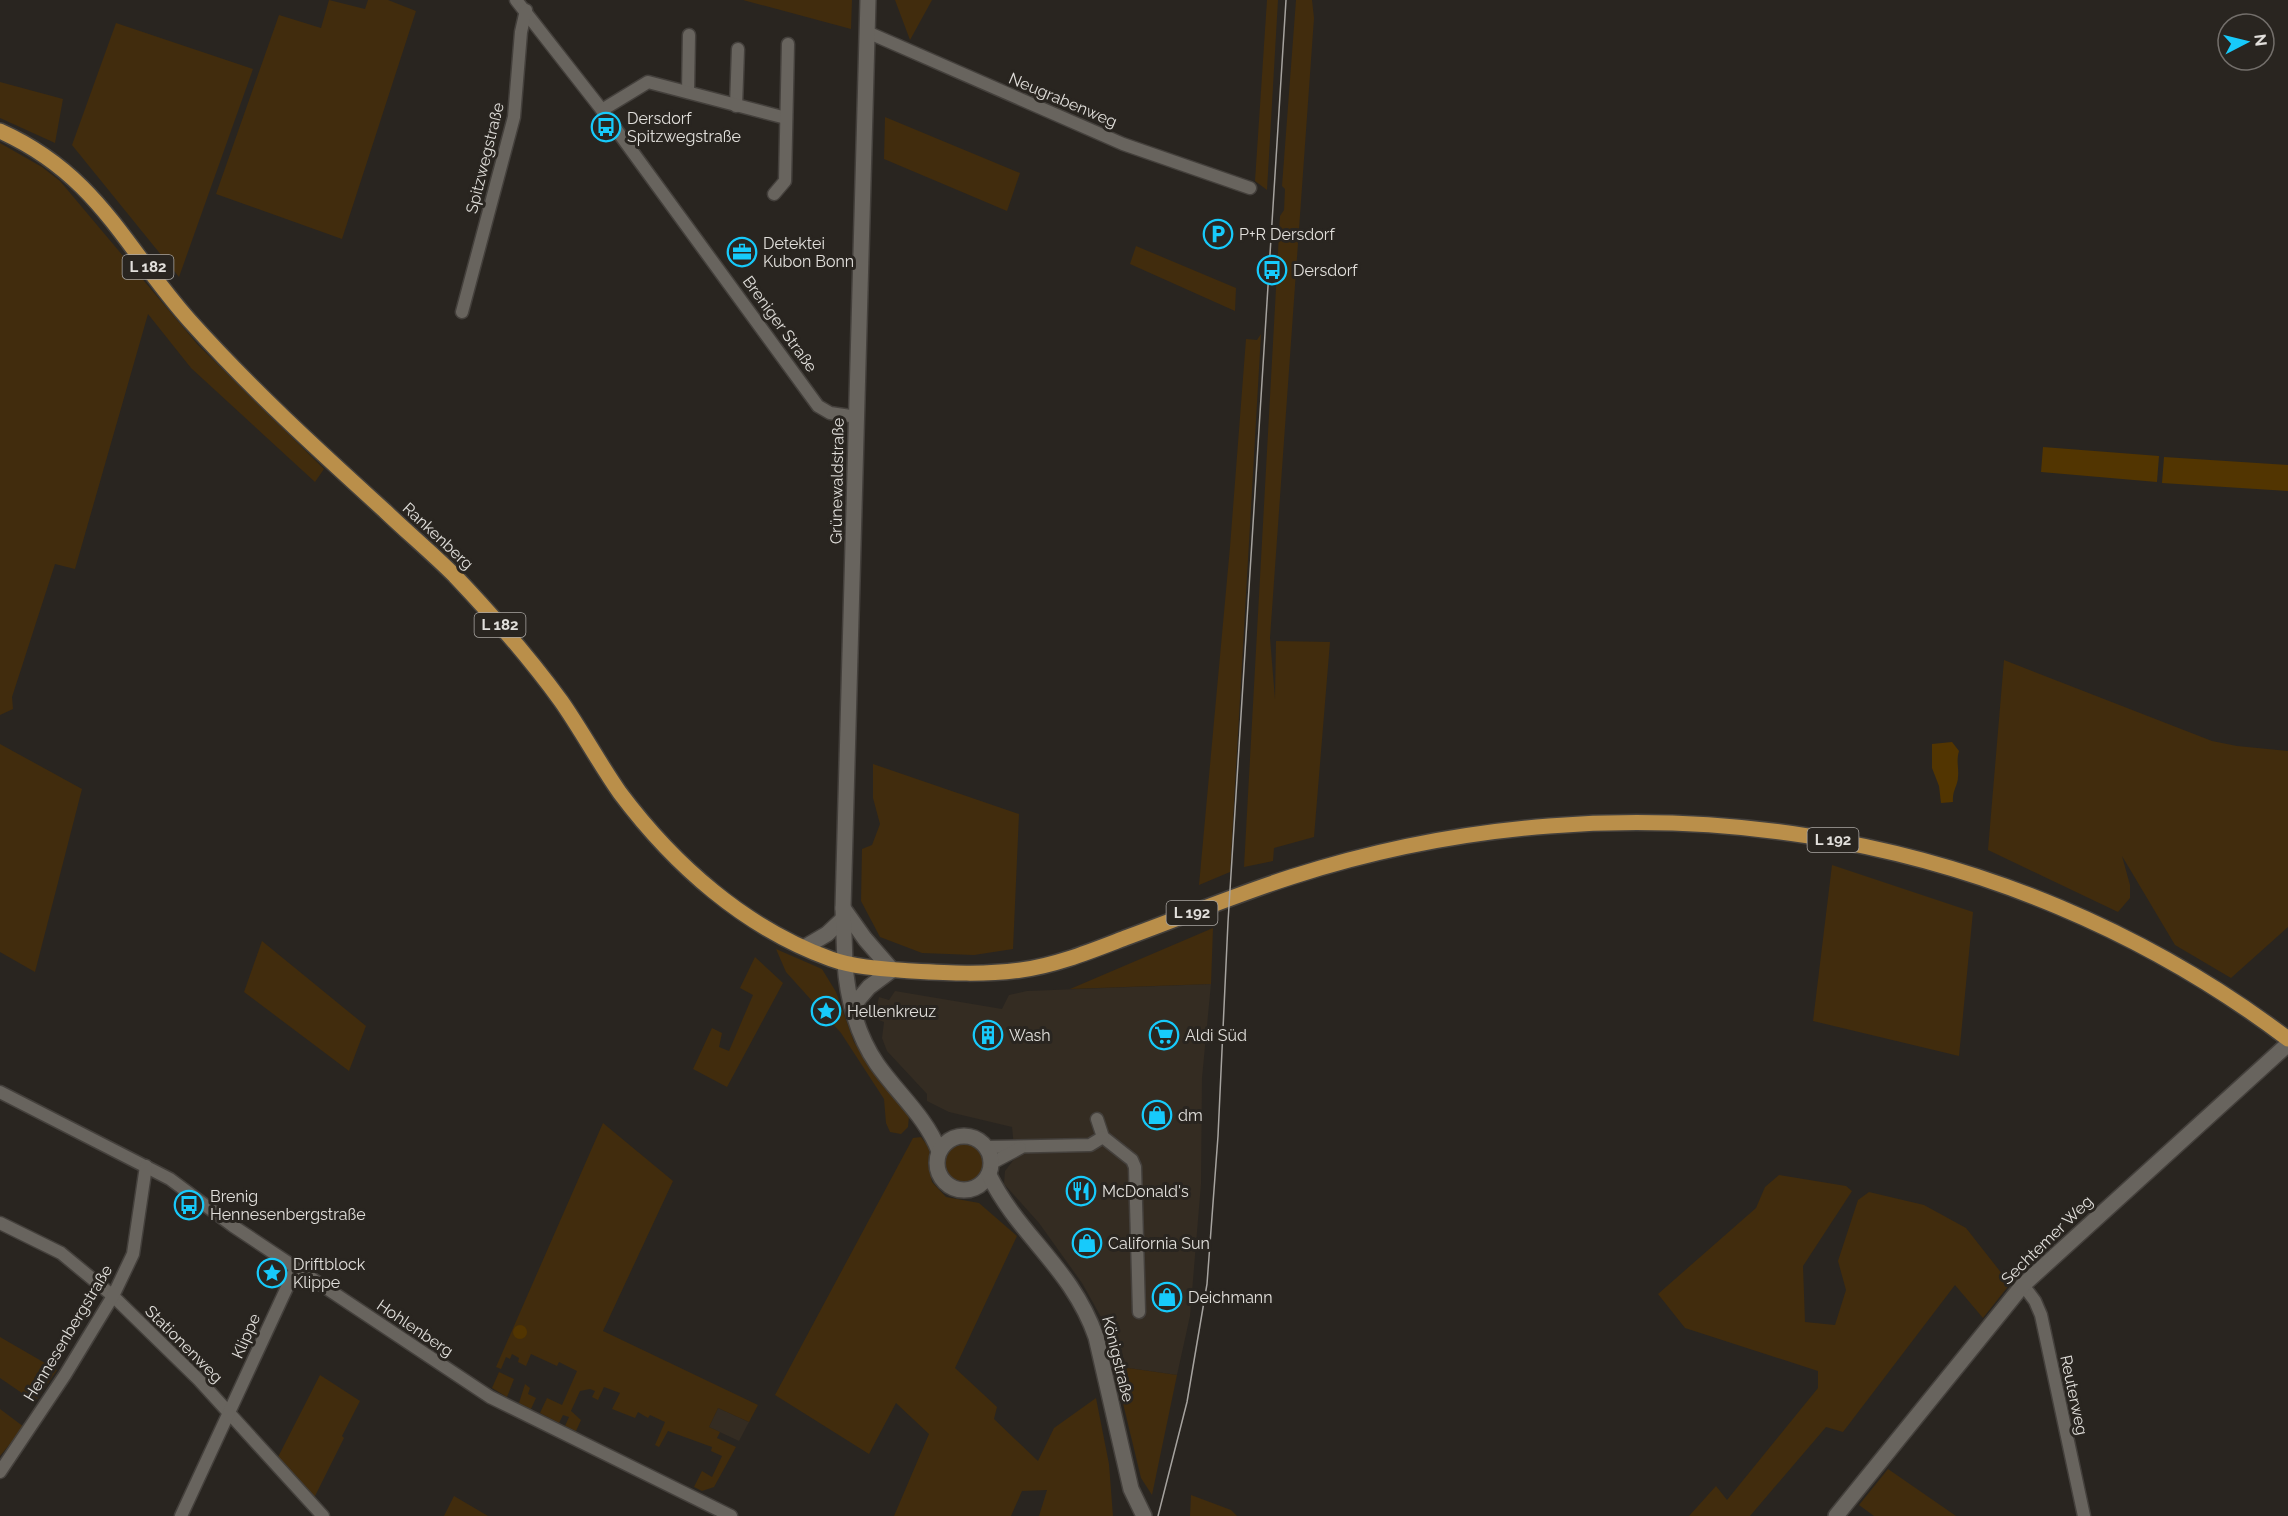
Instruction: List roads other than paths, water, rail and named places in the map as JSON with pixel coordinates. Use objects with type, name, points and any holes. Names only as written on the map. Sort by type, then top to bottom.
[{"type":"main road","name":"Rankenberg","points":[[0,131],[55,161],[75,178],[102,207],[183,313],[239,374],[452,573],[523,651],[563,705],[621,794],[680,864],[761,928],[845,963]]},
{"type":"main road","name":"L 192","points":[[845,963],[892,970],[982,973],[1034,967],[1086,953],[1287,878],[1359,857],[1437,839],[1558,823],[1685,822],[1758,828],[1850,843],[1935,862],[2030,894],[2146,949],[2196,976],[2288,1039]]},
{"type":"street","name":"Breniger Straße","points":[[516,0],[603,110],[819,406],[830,413],[857,417]]},
{"type":"street","name":"Grünewaldstraße","points":[[845,963],[843,914],[868,0]]},
{"type":"street","name":"Spitzwegstraße","points":[[462,312],[514,117],[521,32],[526,10]]},
{"type":"street","name":"Neugrabenweg","points":[[867,32],[1123,144],[1250,188]]},
{"type":"street","points":[[688,92],[689,35]]},
{"type":"street","points":[[774,194],[785,181],[788,44]]},
{"type":"street","points":[[736,105],[738,49]]},
{"type":"street","points":[[603,110],[648,82],[786,118]]},
{"type":"street","points":[[805,947],[827,934],[843,914],[892,970],[869,987],[852,1006]]},
{"type":"street","name":"Königstraße","points":[[845,963],[846,983],[861,1034],[876,1062],[920,1115],[939,1150],[937,1169],[947,1184],[955,1189],[973,1189],[985,1195],[1024,1228]]},
{"type":"street","name":"Sechtemer Weg","points":[[1836,1516],[2023,1285],[2288,1044]]},
{"type":"street","name":"Hohlenberg","points":[[0,1092],[170,1179],[296,1268],[490,1397],[731,1516]]},
{"type":"street","name":"Königstraße","points":[[920,1115],[929,1119],[953,1138],[971,1136],[987,1147],[990,1169],[997,1192],[1024,1228],[1066,1276],[1088,1314],[1098,1345],[1131,1489],[1140,1514]]},
{"type":"street","points":[[1097,1119],[1103,1137],[1132,1160],[1135,1167],[1139,1312]]},
{"type":"street","points":[[987,1147],[1090,1145],[1103,1137]]},
{"type":"street","points":[[939,1150],[953,1138]]},
{"type":"street","points":[[973,1189],[990,1169],[1021,1147]]},
{"type":"street","name":"Hennesenbergstraße","points":[[0,1472],[65,1375],[113,1296],[132,1254],[146,1166]]},
{"type":"street","name":"Stationenweg","points":[[0,1223],[61,1253],[113,1296],[199,1380],[322,1516]]},
{"type":"street","name":"Klippe","points":[[181,1516],[230,1415],[296,1268]]},
{"type":"street","name":"Reuterweg","points":[[2023,1285],[2035,1301],[2041,1315],[2084,1516]]},
{"type":"tram line","points":[[1158,1516],[1187,1402],[1207,1284],[1218,1136],[1228,922],[1286,0]]},
{"type":"place","name":"Dersdorf Spitzwegstraße","points":[[606,127]]},
{"type":"place","name":"P+R Dersdorf","points":[[1218,234]]},
{"type":"place","name":"Detektei Kubon Bonn","points":[[742,252]]},
{"type":"place","name":"Dersdorf","points":[[1272,270]]},
{"type":"place","name":"Hellenkreuz","points":[[826,1011]]},
{"type":"place","name":"Wash","points":[[988,1035]]},
{"type":"place","name":"Aldi Süd","points":[[1164,1035]]},
{"type":"place","name":"dm","points":[[1157,1115]]},
{"type":"place","name":"McDonald's","points":[[1081,1191]]},
{"type":"place","name":"Brenig Hennesenbergstraße","points":[[189,1205]]},
{"type":"place","name":"California Sun","points":[[1087,1243]]},
{"type":"place","name":"Driftblock Klippe","points":[[272,1273]]},
{"type":"place","name":"Deichmann","points":[[1167,1297]]}]
